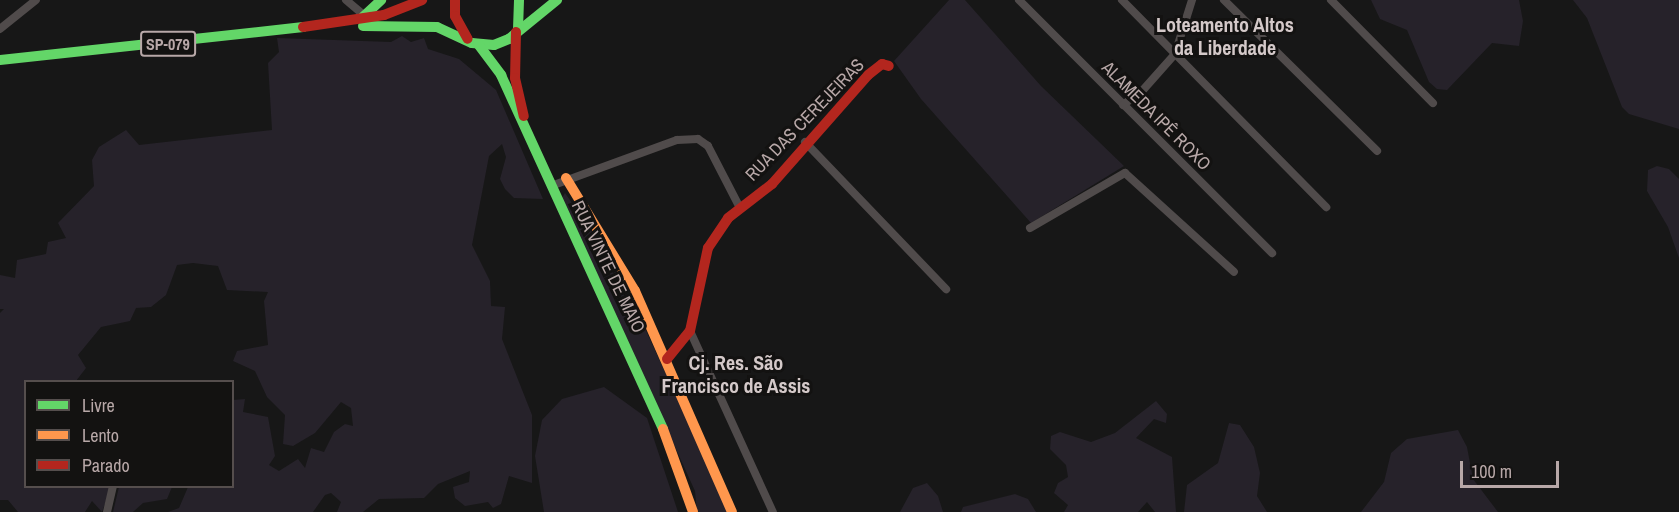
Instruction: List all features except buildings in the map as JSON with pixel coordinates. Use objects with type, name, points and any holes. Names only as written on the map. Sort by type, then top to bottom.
[{"type":"main road","name":"SP-079","points":[[0,60],[307,27],[363,17],[422,0]]},
{"type":"main road","name":"RUA VINTE DE MAIO","points":[[455,0],[459,26],[501,75],[551,186],[620,327],[681,472],[693,512]]},
{"type":"main road","name":"RUA VINTE DE MAIO","points":[[519,0],[514,78],[529,139]]},
{"type":"main road","name":"SP-079","points":[[307,27],[422,26],[475,44],[502,42],[557,0]]},
{"type":"main road","points":[[363,17],[384,1]]},
{"type":"main road","name":"RUA DAS CEREJEIRAS","points":[[667,359],[690,331],[708,248],[739,206],[772,184],[805,142],[868,75],[882,64],[889,66]]},
{"type":"main road","points":[[566,178],[618,257],[667,359],[732,512]]},
{"type":"street","points":[[0,29],[36,0]]},
{"type":"street","points":[[346,0],[363,17]]},
{"type":"street","name":"ALAMEDA IPÊ ROXO","points":[[1019,0],[1272,254]]},
{"type":"street","points":[[1122,0],[1326,207]]},
{"type":"street","points":[[1123,105],[1143,90],[1175,54],[1192,0]]},
{"type":"street","points":[[1224,0],[1377,151]]},
{"type":"street","points":[[1334,1],[1433,103]]},
{"type":"street","points":[[551,186],[566,178],[677,140],[698,139],[708,146],[739,206]]},
{"type":"street","points":[[805,142],[946,289]]},
{"type":"street","points":[[1030,228],[1125,173],[1234,272]]},
{"type":"street","points":[[690,331],[772,512]]},
{"type":"street","points":[[107,512],[113,488]]},
{"type":"shaded area","points":[[949,0],[965,0],[1041,86],[1124,166],[1031,223],[921,99],[894,61]]},
{"type":"shaded area","points":[[1371,0],[1519,0],[1523,21],[1519,46],[1492,43],[1447,90],[1437,89],[1429,82],[1407,30],[1380,19]]},
{"type":"shaded area","points":[[1573,0],[1679,0],[1679,129],[1629,114],[1622,107],[1587,18]]},
{"type":"shaded area","points":[[402,36],[411,42],[424,38],[428,49],[459,59],[496,90],[543,199],[514,198],[505,189],[500,179],[506,157],[502,144],[489,156],[472,245],[490,281],[491,306],[505,307],[502,339],[532,415],[532,483],[509,476],[501,504],[493,508],[488,502],[465,506],[455,498],[453,487],[469,482],[470,471],[438,484],[424,498],[379,499],[363,512],[337,512],[341,502],[331,493],[325,495],[313,512],[168,512],[179,508],[188,488],[234,488],[234,400],[245,399],[243,412],[268,417],[275,456],[269,465],[279,471],[298,459],[305,468],[311,448],[324,452],[334,432],[345,424],[353,426],[351,408],[341,402],[315,433],[293,446],[283,444],[285,415],[267,397],[255,371],[233,361],[237,351],[268,345],[264,301],[268,292],[227,290],[218,266],[193,263],[177,265],[166,295],[151,307],[136,308],[130,321],[101,327],[78,355],[86,368],[77,380],[24,380],[24,488],[111,488],[102,512],[92,501],[85,512],[18,512],[8,500],[0,500],[0,313],[4,309],[0,309],[0,275],[15,278],[17,260],[46,254],[48,242],[66,238],[58,223],[94,186],[92,160],[99,147],[126,130],[139,145],[272,130],[268,63],[279,52],[277,38],[391,42]]},
{"type":"shaded area","points":[[1657,166],[1669,169],[1679,179],[1679,258],[1668,227],[1647,191],[1648,170]]},
{"type":"shaded area","points":[[565,193],[616,266],[730,512],[697,512],[695,491],[562,198]]},
{"type":"shaded area","points":[[604,387],[647,418],[678,512],[544,512],[535,456],[542,420],[562,399]]},
{"type":"shaded area","points":[[1156,401],[1167,414],[1166,423],[1154,419],[1136,438],[1172,457],[1176,512],[1155,512],[1147,502],[1138,512],[1064,512],[1068,505],[1054,493],[1058,483],[1068,477],[1066,465],[1050,449],[1051,436],[1060,432],[1091,442],[1115,433]]},
{"type":"shaded area","points":[[1229,423],[1240,425],[1254,447],[1260,473],[1257,496],[1267,512],[1184,512],[1187,485],[1218,463]]},
{"type":"shaded area","points":[[1458,430],[1467,447],[1473,479],[1498,512],[1361,512],[1384,482],[1391,453],[1407,439]]},
{"type":"shaded area","points":[[927,483],[938,496],[943,512],[900,512],[913,488]]},
{"type":"shaded area","points":[[119,488],[172,488],[167,499],[143,503],[133,512],[113,512]]},
{"type":"shaded area","points":[[1015,494],[1028,499],[1036,512],[961,512],[963,507]]},
{"type":"traffic: fast","points":[[363,17],[381,0]]},
{"type":"traffic: fast","points":[[518,29],[519,0]]},
{"type":"traffic: fast","points":[[363,26],[437,27],[472,43],[494,45],[509,39],[557,0]]},
{"type":"traffic: fast","points":[[0,60],[303,27]]},
{"type":"traffic: fast","points":[[478,44],[501,75],[663,429]]},
{"type":"traffic: slow","points":[[566,178],[635,291],[732,512]]},
{"type":"traffic: slow","points":[[663,429],[693,512]]},
{"type":"traffic: jam","points":[[303,27],[384,15],[422,0]]},
{"type":"traffic: jam","points":[[455,0],[455,16],[468,39]]},
{"type":"traffic: jam","points":[[516,32],[515,78],[524,116]]},
{"type":"traffic: jam","points":[[667,359],[690,331],[708,248],[728,218],[772,184],[868,75],[882,64],[889,66]]},
{"type":"district","name":"Loteamento Altos da Liberdade","points":[[1225,36]]},
{"type":"district","name":"Cj. Res. São Francisco de Assis","points":[[736,374]]}]
